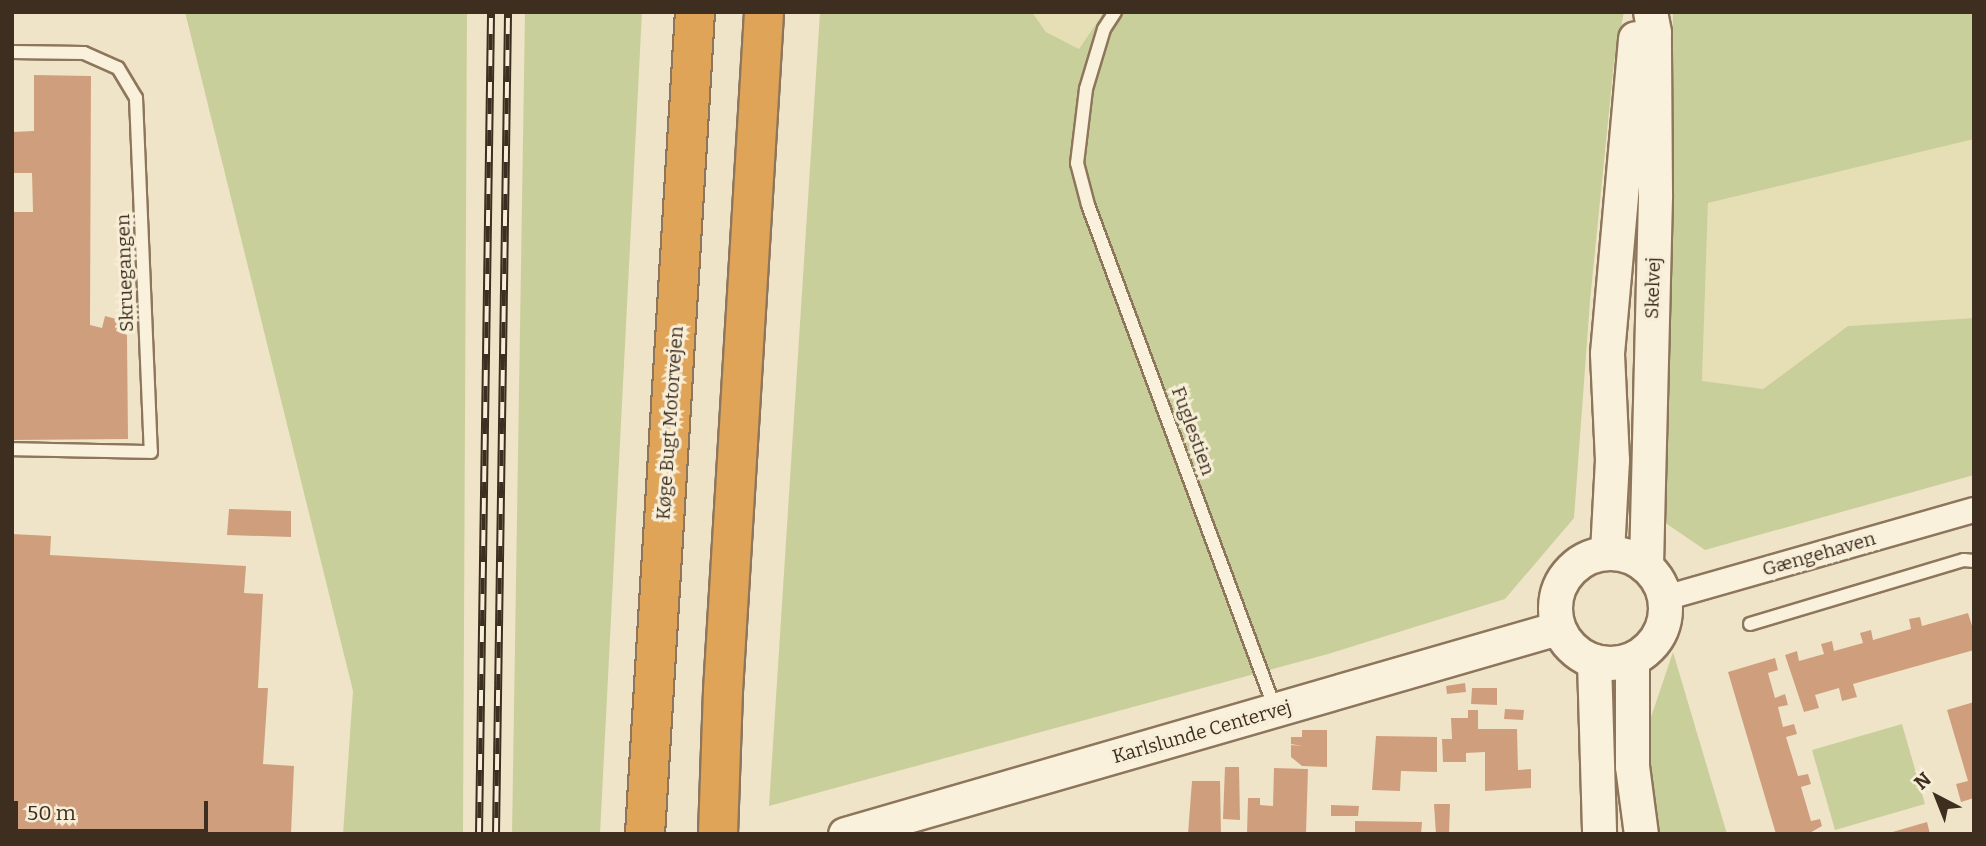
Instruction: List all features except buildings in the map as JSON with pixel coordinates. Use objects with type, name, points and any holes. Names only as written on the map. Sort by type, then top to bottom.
[{"type":"highway","name":"Køge Bugt Motorvejen","points":[[645,834],[695,12]]},
{"type":"highway","points":[[718,834],[723,691],[764,12]]},
{"type":"street","name":"Skelvej","points":[[1607,552],[1612,460],[1607,353],[1619,196],[1636,34],[1641,12]]},
{"type":"street","name":"Skelvej","points":[[1646,565],[1655,194],[1654,32],[1650,12]]},
{"type":"street","name":"Gængehaven","points":[[1665,598],[1974,510]]},
{"type":"street","points":[[1607,552],[1630,556],[1646,565],[1658,579],[1665,598],[1665,619],[1655,641],[1632,659],[1614,663],[1594,662],[1577,653],[1558,628],[1554,604],[1564,576],[1584,559],[1607,552]]},
{"type":"street","name":"Karlslunde Centervej","points":[[845,834],[1276,712],[1558,628]]},
{"type":"street","points":[[1632,659],[1632,766],[1641,834]]},
{"type":"street","points":[[1594,662],[1599,834]]},
{"type":"lane","name":"Fuglestien","points":[[1115,12],[1104,29],[1086,89],[1077,163],[1088,205],[1276,712]]},
{"type":"lane","name":"Skruegangen","points":[[12,52],[84,52],[118,68],[136,98],[151,452],[12,449]]},
{"type":"lane","points":[[1750,624],[1964,560],[1974,561]]},
{"type":"shaded area","points":[[1032,12],[1104,12],[1079,49],[1046,32]]},
{"type":"shaded area","points":[[1974,139],[1974,318],[1848,326],[1763,389],[1702,382],[1708,203]]},
{"type":"green space","points":[[185,12],[467,12],[463,834],[343,834],[353,691]]},
{"type":"green space","points":[[525,12],[642,12],[600,834],[512,834]]},
{"type":"green space","points":[[820,12],[1032,12],[1046,32],[1079,49],[1104,12],[1624,12],[1614,62],[1590,301],[1574,518],[1505,599],[1328,654],[769,806]]},
{"type":"green space","points":[[1673,12],[1974,12],[1974,139],[1708,203],[1702,381],[1763,389],[1848,326],[1974,318],[1974,475],[1705,550],[1661,520]]},
{"type":"green space","points":[[1673,652],[1727,834],[1653,834],[1649,723]]},
{"type":"green space","points":[[1902,724],[1925,804],[1835,830],[1812,750]]},
{"type":"railway","points":[[479,834],[491,12]]},
{"type":"railway","points":[[496,834],[508,12]]}]
